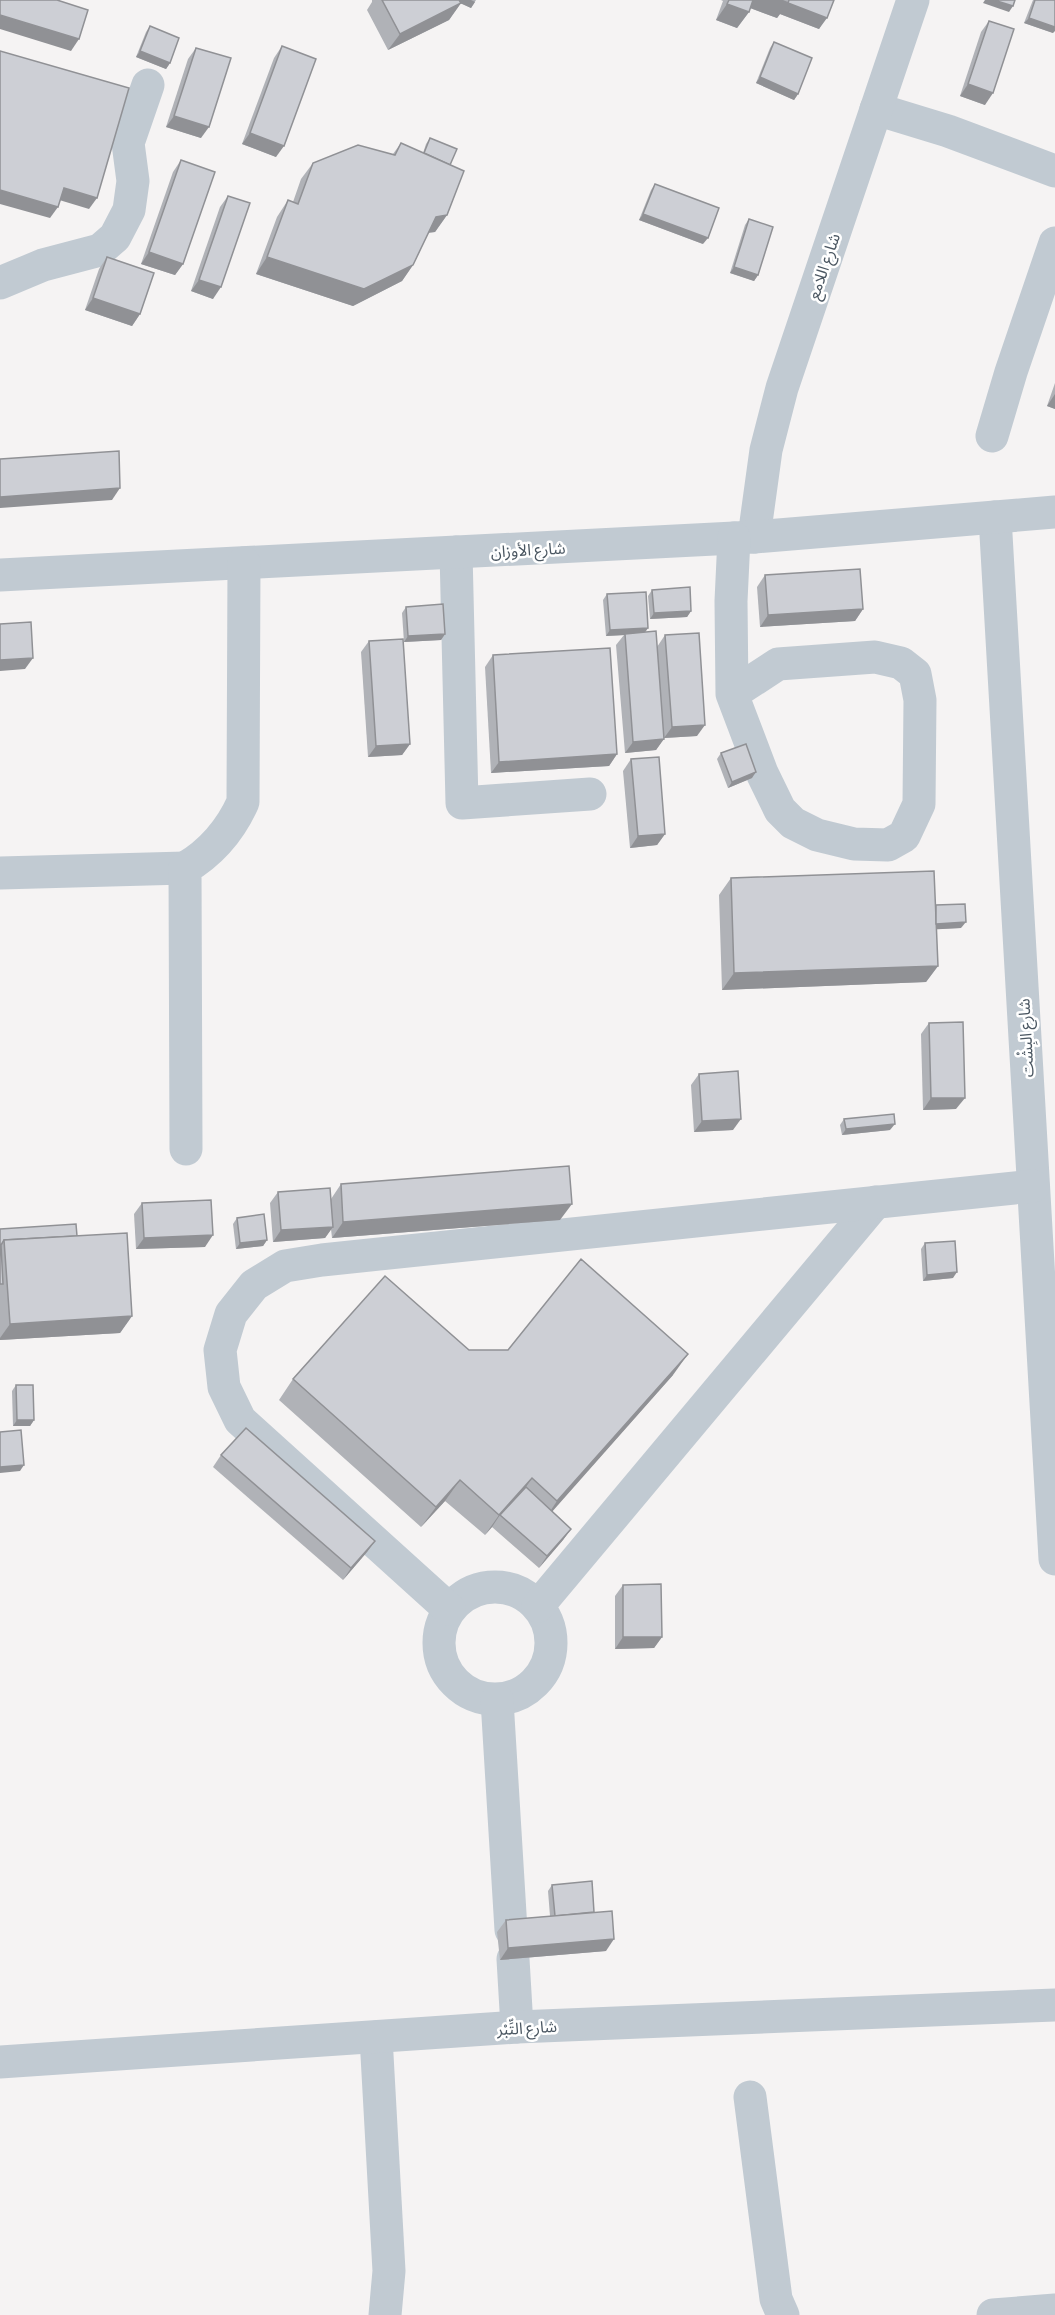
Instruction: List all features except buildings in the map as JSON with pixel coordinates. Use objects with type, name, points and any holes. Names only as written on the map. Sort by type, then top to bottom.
[{"type":"street","name":"شارع اللامع","points":[[732,694],[731,601],[744,538],[782,388],[913,0]]},
{"type":"street","points":[[0,283],[43,265],[100,250],[115,237],[129,210],[133,181],[128,143],[148,85]]},
{"type":"street","points":[[876,109],[948,131],[1055,171]]},
{"type":"street","points":[[992,436],[1055,243]]},
{"type":"street","name":"شارع الأوزان","points":[[0,575],[744,538],[1055,512]]},
{"type":"street","name":"شارع البِشْت","points":[[995,517],[1055,1544]]},
{"type":"street","points":[[456,552],[462,802],[590,794]]},
{"type":"street","points":[[0,873],[185,868],[202,858],[220,840],[235,820],[243,802],[244,563]]},
{"type":"street","points":[[875,657],[901,663],[915,674],[920,700],[919,804],[904,836],[888,845],[854,844],[816,835],[792,823],[780,810],[762,773],[732,694],[778,664],[875,657]]},
{"type":"street","points":[[185,868],[186,1149]]},
{"type":"street","points":[[449,1610],[240,1420],[224,1387],[220,1350],[231,1314],[254,1285],[285,1266],[322,1260],[1033,1185]]},
{"type":"street","points":[[538,1606],[876,1202]]},
{"type":"street","points":[[493,1586],[518,1591],[538,1606],[550,1628],[552,1653],[541,1677],[522,1694],[497,1700],[477,1698],[458,1687],[445,1671],[439,1650],[440,1629],[449,1610],[469,1593],[493,1586]]},
{"type":"street","points":[[497,1700],[517,2027]]},
{"type":"street","name":"شارع التِّبْر","points":[[0,2062],[517,2027],[1055,2005]]},
{"type":"street","points":[[376,2037],[388,2271],[385,2315]]},
{"type":"street","points":[[750,2097],[776,2299],[783,2315]]},
{"type":"street","points":[[993,2315],[1055,2310]]}]
